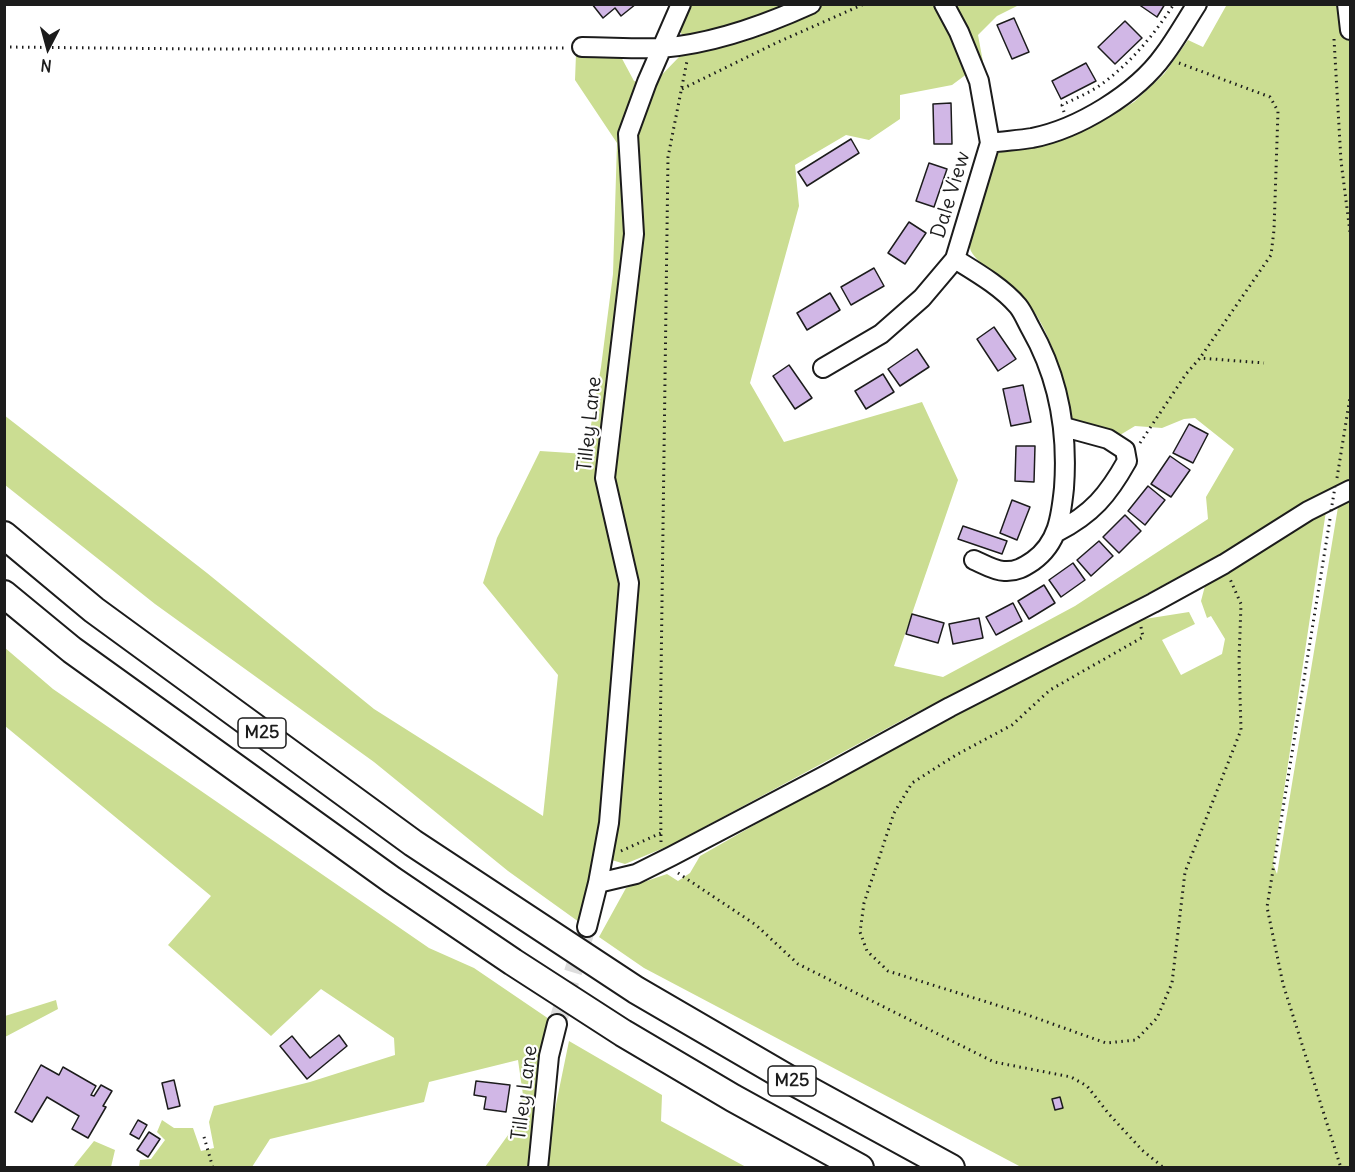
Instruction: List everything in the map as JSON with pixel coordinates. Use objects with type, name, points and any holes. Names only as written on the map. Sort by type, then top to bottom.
[{"type":"highway","name":"M25","points":[[4,535],[94,610],[412,843],[636,990],[794,1082],[951,1167]]},
{"type":"highway","name":"M25","points":[[4,594],[72,650],[392,880],[513,962],[633,1039],[733,1098],[860,1167]]},
{"type":"street","name":"Tilley Lane","points":[[587,927],[609,823],[629,583],[605,478],[634,234],[628,134],[660,48],[681,4]]},
{"type":"street","points":[[582,47],[660,48],[691,44],[769,23],[811,4]]},
{"type":"street","name":"Dale View","points":[[823,368],[881,334],[922,298],[955,259],[990,143],[979,81],[959,32],[944,4]]},
{"type":"street","name":"Dale View","points":[[990,143],[1033,138],[1069,126],[1102,110],[1134,85],[1162,57],[1197,4]]},
{"type":"street","points":[[1342,32],[1347,4]]},
{"type":"street","name":"Dale View","points":[[955,259],[985,278],[1018,305],[1039,342],[1054,381],[1064,427],[1066,458],[1063,501],[1057,532],[1045,552],[1021,569],[1002,572],[974,560]]},
{"type":"street","points":[[1057,532],[1079,521],[1111,490],[1127,462],[1125,450],[1108,439],[1064,427]]},
{"type":"street","points":[[598,883],[636,874],[950,707],[1139,610],[1224,564],[1343,488]]},
{"type":"street","name":"Tilley Lane","points":[[538,1167],[549,1056],[557,1024]]},
{"type":"path","points":[[682,89],[776,43],[864,4]]},
{"type":"path","points":[[1069,126],[1062,105],[1097,87],[1117,72],[1156,33],[1174,4]]},
{"type":"path","points":[[1342,32],[1341,161],[1350,232]]},
{"type":"path","points":[[691,44],[668,157],[660,751],[661,861],[756,925],[798,964],[994,1062],[1071,1077],[1087,1086],[1142,1150],[1164,1167]]},
{"type":"path","points":[[4,47],[199,49],[582,47]]},
{"type":"path","points":[[1127,462],[1186,374],[1200,358],[1271,255],[1274,230],[1278,111],[1270,98],[1162,57]]},
{"type":"path","points":[[1200,358],[1264,363]]},
{"type":"path","points":[[1341,1167],[1283,984],[1268,906],[1331,511],[1343,488],[1350,397]]},
{"type":"path","points":[[1139,610],[1143,637],[1050,690],[1012,725],[956,755],[912,783],[894,813],[864,903],[860,932],[867,951],[888,971],[1022,1013],[1106,1043],[1136,1040],[1157,1018],[1172,983],[1185,872],[1241,730],[1239,661],[1241,604],[1224,564]]},
{"type":"path","points":[[619,852],[661,833]]},
{"type":"path","points":[[204,1137],[213,1167]]},
{"type":"green space","points":[[688,5],[1019,5],[997,16],[978,35],[983,62],[952,85],[900,95],[900,119],[869,140],[846,135],[795,165],[799,206],[750,383],[784,442],[922,402],[958,480],[894,666],[943,677],[1075,606],[1208,519],[1206,497],[1234,449],[1195,418],[1184,419],[1162,428],[1135,426],[1120,435],[1072,420],[1055,355],[1042,324],[1023,297],[978,260],[970,248],[975,216],[995,154],[1099,123],[1134,102],[1164,74],[1188,40],[1203,47],[1226,6],[1224,5],[1350,5],[1350,1167],[1021,1167],[644,968],[599,937],[626,888],[667,874],[678,881],[690,873],[700,856],[863,763],[1132,621],[1189,612],[1195,624],[1162,640],[1181,675],[1222,654],[1225,639],[1211,616],[1207,618],[1201,601],[1206,582],[1326,511],[1273,864],[1277,874],[1341,489],[1119,609],[908,717],[671,845],[625,864],[595,855],[579,922],[508,871],[374,762],[155,604],[5,485],[4,415],[207,573],[374,709],[543,816],[558,675],[483,583],[497,538],[540,451],[586,454],[601,367],[613,274],[617,143],[575,80],[576,54],[619,53],[634,81],[651,86],[679,57],[696,52],[677,28]]},
{"type":"green space","points":[[4,647],[53,689],[429,948],[474,968],[549,1019],[528,1167],[485,1167],[516,1124],[523,1095],[518,1060],[429,1082],[424,1102],[270,1139],[252,1167],[139,1167],[140,1160],[151,1159],[165,1140],[157,1132],[162,1120],[174,1128],[193,1128],[201,1151],[214,1148],[209,1122],[214,1106],[310,1082],[395,1055],[394,1038],[321,989],[271,1036],[168,945],[211,896],[5,726]]},
{"type":"green space","points":[[56,1000],[58,1009],[5,1037],[5,1016]]},
{"type":"green space","points":[[569,1041],[662,1095],[661,1121],[746,1167],[547,1168],[553,1119]]},
{"type":"green space","points":[[94,1141],[115,1150],[111,1167],[73,1167]]},
{"type":"building","points":[[592,4],[636,4],[621,16],[615,8],[603,18]]},
{"type":"building","points":[[1138,4],[1165,4],[1157,17]]},
{"type":"building","points":[[1014,18],[1029,52],[1012,59],[997,25]]},
{"type":"building","points":[[1125,21],[1142,38],[1115,64],[1098,47]]},
{"type":"building","points":[[1086,63],[1096,81],[1061,99],[1052,81]]},
{"type":"building","points":[[951,103],[952,144],[934,144],[933,104]]},
{"type":"building","points":[[851,139],[859,153],[807,186],[798,172]]},
{"type":"building","points":[[929,163],[947,169],[934,207],[916,201]]},
{"type":"building","points":[[909,222],[926,233],[905,264],[888,253]]},
{"type":"building","points":[[874,268],[884,286],[851,305],[841,287]]},
{"type":"building","points":[[830,293],[840,310],[807,330],[797,313]]},
{"type":"building","points":[[994,327],[1016,359],[998,371],[977,339]]},
{"type":"building","points":[[917,349],[929,367],[900,386],[888,369]]},
{"type":"building","points":[[789,365],[812,398],[795,409],[773,376]]},
{"type":"building","points":[[883,374],[894,392],[866,409],[855,391]]},
{"type":"building","points":[[1023,385],[1031,422],[1011,426],[1003,389]]},
{"type":"building","points":[[1189,424],[1208,434],[1193,463],[1173,453]]},
{"type":"building","points":[[1016,446],[1035,446],[1034,482],[1015,481]]},
{"type":"building","points":[[1170,456],[1190,470],[1171,497],[1151,484]]},
{"type":"building","points":[[1148,486],[1165,500],[1145,525],[1128,511]]},
{"type":"building","points":[[1012,500],[1030,507],[1017,540],[1000,533]]},
{"type":"building","points":[[1125,515],[1141,531],[1119,553],[1103,537]]},
{"type":"building","points":[[963,526],[1007,541],[1002,554],[958,539]]},
{"type":"building","points":[[1099,541],[1113,556],[1091,576],[1077,560]]},
{"type":"building","points":[[1073,563],[1085,580],[1061,597],[1049,580]]},
{"type":"building","points":[[1044,585],[1055,603],[1029,619],[1018,601]]},
{"type":"building","points":[[1013,603],[1022,621],[996,635],[986,617]]},
{"type":"building","points":[[912,614],[944,623],[938,643],[906,634]]},
{"type":"building","points":[[979,618],[983,638],[953,644],[949,624]]},
{"type":"building","points":[[339,1035],[347,1046],[307,1079],[280,1046],[292,1036],[310,1058]]},
{"type":"building","points":[[41,1065],[59,1075],[63,1067],[96,1086],[91,1095],[94,1096],[101,1085],[112,1091],[103,1106],[106,1107],[88,1138],[72,1129],[79,1116],[47,1097],[32,1122],[15,1112]]},
{"type":"building","points":[[174,1080],[180,1106],[168,1109],[162,1083]]},
{"type":"building","points":[[476,1081],[510,1085],[506,1112],[484,1109],[486,1097],[474,1095]]},
{"type":"building","points":[[1060,1097],[1063,1108],[1055,1110],[1052,1099]]},
{"type":"building","points":[[138,1120],[147,1125],[139,1139],[130,1134]]},
{"type":"building","points":[[149,1132],[160,1139],[148,1157],[137,1150]]},
{"type":"tunnel","points":[[557,1024],[587,927]]}]
